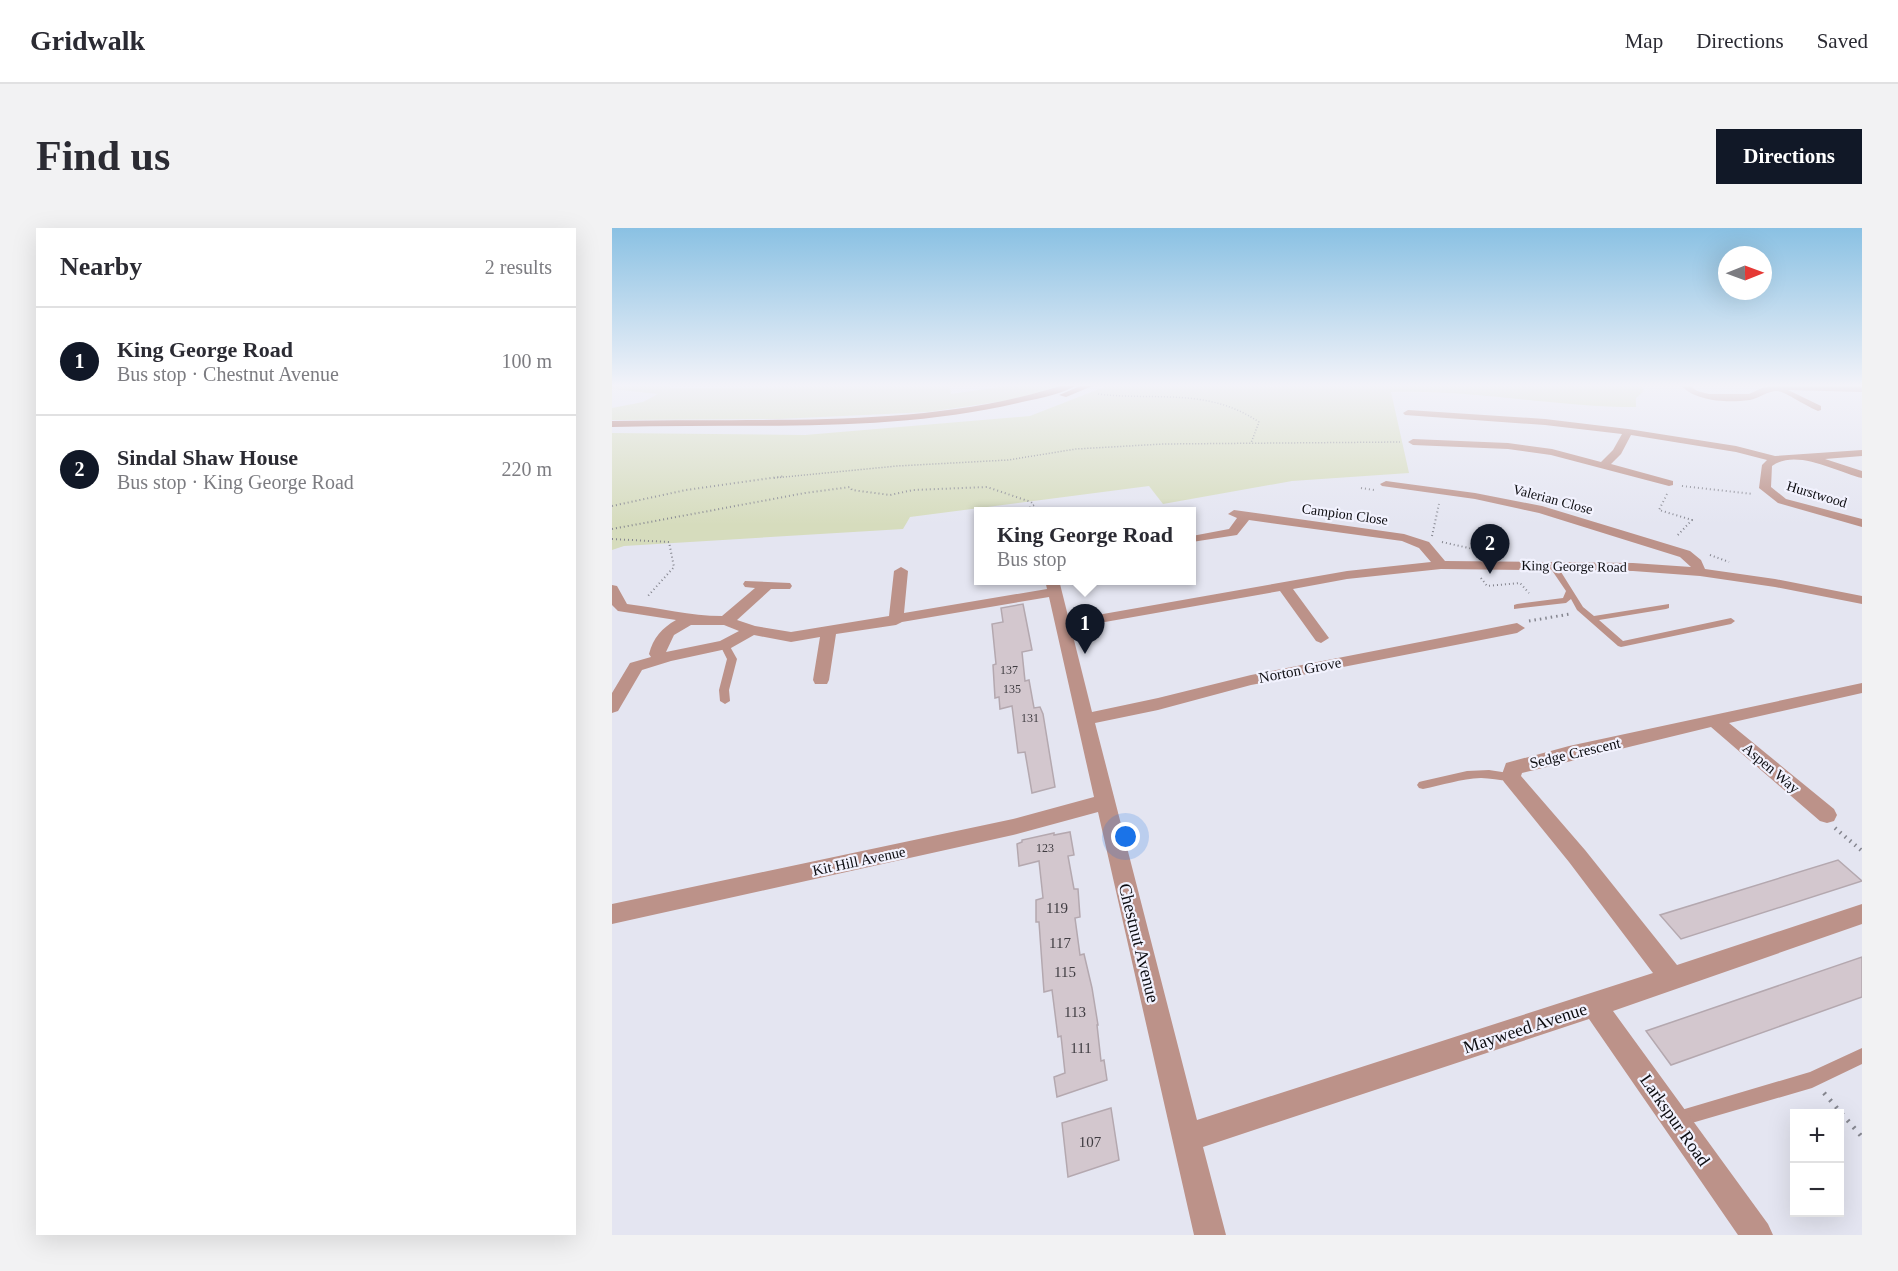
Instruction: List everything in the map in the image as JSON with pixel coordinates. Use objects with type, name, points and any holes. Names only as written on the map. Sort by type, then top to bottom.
[{"type":"street","points":[[1620,431],[1755,453],[1775,459]]},
{"type":"street","points":[[1604,465],[1617,452],[1628,432]]},
{"type":"street","points":[[1413,442],[1526,448],[1604,465],[1670,484]]},
{"type":"street","name":"Hurstwood","points":[[1862,453],[1775,459],[1767,465],[1765,477],[1765,488],[1773,495],[1802,508],[1862,523]]},
{"type":"street","points":[[1813,458],[1862,475]]},
{"type":"street","name":"Valerian Close","points":[[1386,484],[1475,496],[1527,506],[1667,548],[1691,558],[1700,572]]},
{"type":"street","name":"Campion Close","points":[[1196,539],[1233,532],[1240,514],[1394,536],[1412,540],[1429,549]]},
{"type":"street","points":[[1429,549],[1441,566]]},
{"type":"street","name":"King George Road","points":[[1064,625],[1347,575],[1471,565],[1633,567],[1700,572],[1767,581],[1862,600]]},
{"type":"street","points":[[896,621],[901,571]]},
{"type":"street","points":[[750,584],[785,586]]},
{"type":"street","points":[[726,621],[768,585]]},
{"type":"street","points":[[612,589],[616,601],[623,609],[672,614],[689,620],[726,621],[752,630],[791,637],[896,621],[1053,586]]},
{"type":"street","name":"Chestnut Avenue","points":[[1053,586],[1210,1235]]},
{"type":"street","points":[[1284,586],[1321,638]]},
{"type":"street","points":[[667,657],[657,654],[659,643],[669,629],[689,620]]},
{"type":"street","name":"Norton Grove","points":[[1085,719],[1158,704],[1251,680],[1517,628]]},
{"type":"street","points":[[612,707],[636,668],[667,657],[725,645],[752,630]]},
{"type":"street","points":[[821,680],[828,633]]},
{"type":"street","name":"Sedge Crescent","points":[[1672,978],[1511,777],[1513,768],[1862,688]]},
{"type":"street","name":"Aspen Way","points":[[1715,721],[1827,815]]},
{"type":"street","name":"Kit Hill Avenue","points":[[612,914],[1014,827],[1105,802]]},
{"type":"street","name":"Mayweed Avenue","points":[[1186,1138],[1594,1005],[1862,914]]},
{"type":"street","name":"Larkspur Road","points":[[1594,1005],[1757,1235]]},
{"type":"lane","points":[[1553,566],[1584,612],[1621,644],[1731,621]]},
{"type":"lane","points":[[1517,607],[1566,600],[1570,591]]},
{"type":"lane","points":[[1592,619],[1666,606]]},
{"type":"lane","points":[[725,645],[732,659],[724,690],[725,701]]},
{"type":"lane","points":[[1424,785],[1475,774],[1496,773],[1511,777]]},
{"type":"lane","points":[[1675,1120],[1812,1080],[1862,1056]]},
{"type":"path","points":[[1251,444],[1256,431]]},
{"type":"path","points":[[612,506],[686,490],[811,473],[1008,460],[1076,449],[1163,444],[1413,442]]},
{"type":"path","points":[[1667,548],[1692,520],[1659,510],[1670,484],[1773,495]]},
{"type":"path","points":[[612,530],[805,493],[850,487],[852,490],[890,495],[913,490],[987,487],[1031,502],[1034,505],[1031,507]]},
{"type":"path","points":[[1429,549],[1440,495]]},
{"type":"path","points":[[612,539],[669,542],[674,567],[623,609]]},
{"type":"path","points":[[1471,565],[1487,586],[1520,583],[1539,604]]},
{"type":"path","points":[[1517,628],[1518,622],[1584,612]]},
{"type":"path","points":[[1827,815],[1827,822],[1862,851]]},
{"type":"path","points":[[1812,1080],[1862,1137]]},
{"type":"green space","points":[[852,431],[1400,431],[1409,473],[1292,481],[1163,504],[1149,486],[910,517],[903,529],[624,546],[612,550],[612,433],[805,435]]},
{"type":"building","points":[[1023,604],[1032,650],[1022,652],[1025,681],[1029,680],[1034,708],[1040,707],[1043,714],[1055,787],[1032,793],[1025,752],[1018,753],[1012,706],[1000,709],[999,697],[995,698],[993,665],[996,664],[992,624],[1003,622],[1001,608]]},
{"type":"building","points":[[1070,832],[1074,855],[1068,856],[1074,889],[1078,889],[1080,917],[1075,918],[1080,955],[1084,954],[1092,988],[1101,1061],[1104,1060],[1107,1080],[1057,1097],[1054,1077],[1065,1073],[1052,990],[1044,992],[1039,922],[1036,922],[1036,900],[1043,898],[1039,861],[1019,866],[1017,844],[1022,840]]},
{"type":"building","points":[[1838,860],[1862,881],[1681,939],[1660,915]]},
{"type":"building","points":[[1862,957],[1862,997],[1671,1065],[1646,1031]]},
{"type":"building","points":[[1111,1108],[1119,1160],[1068,1177],[1062,1123]]},
{"type":"place","name":"Sindal Shaw House","points":[[1490,574]]},
{"type":"place","name":"King George Road","points":[[1085,654]]}]
